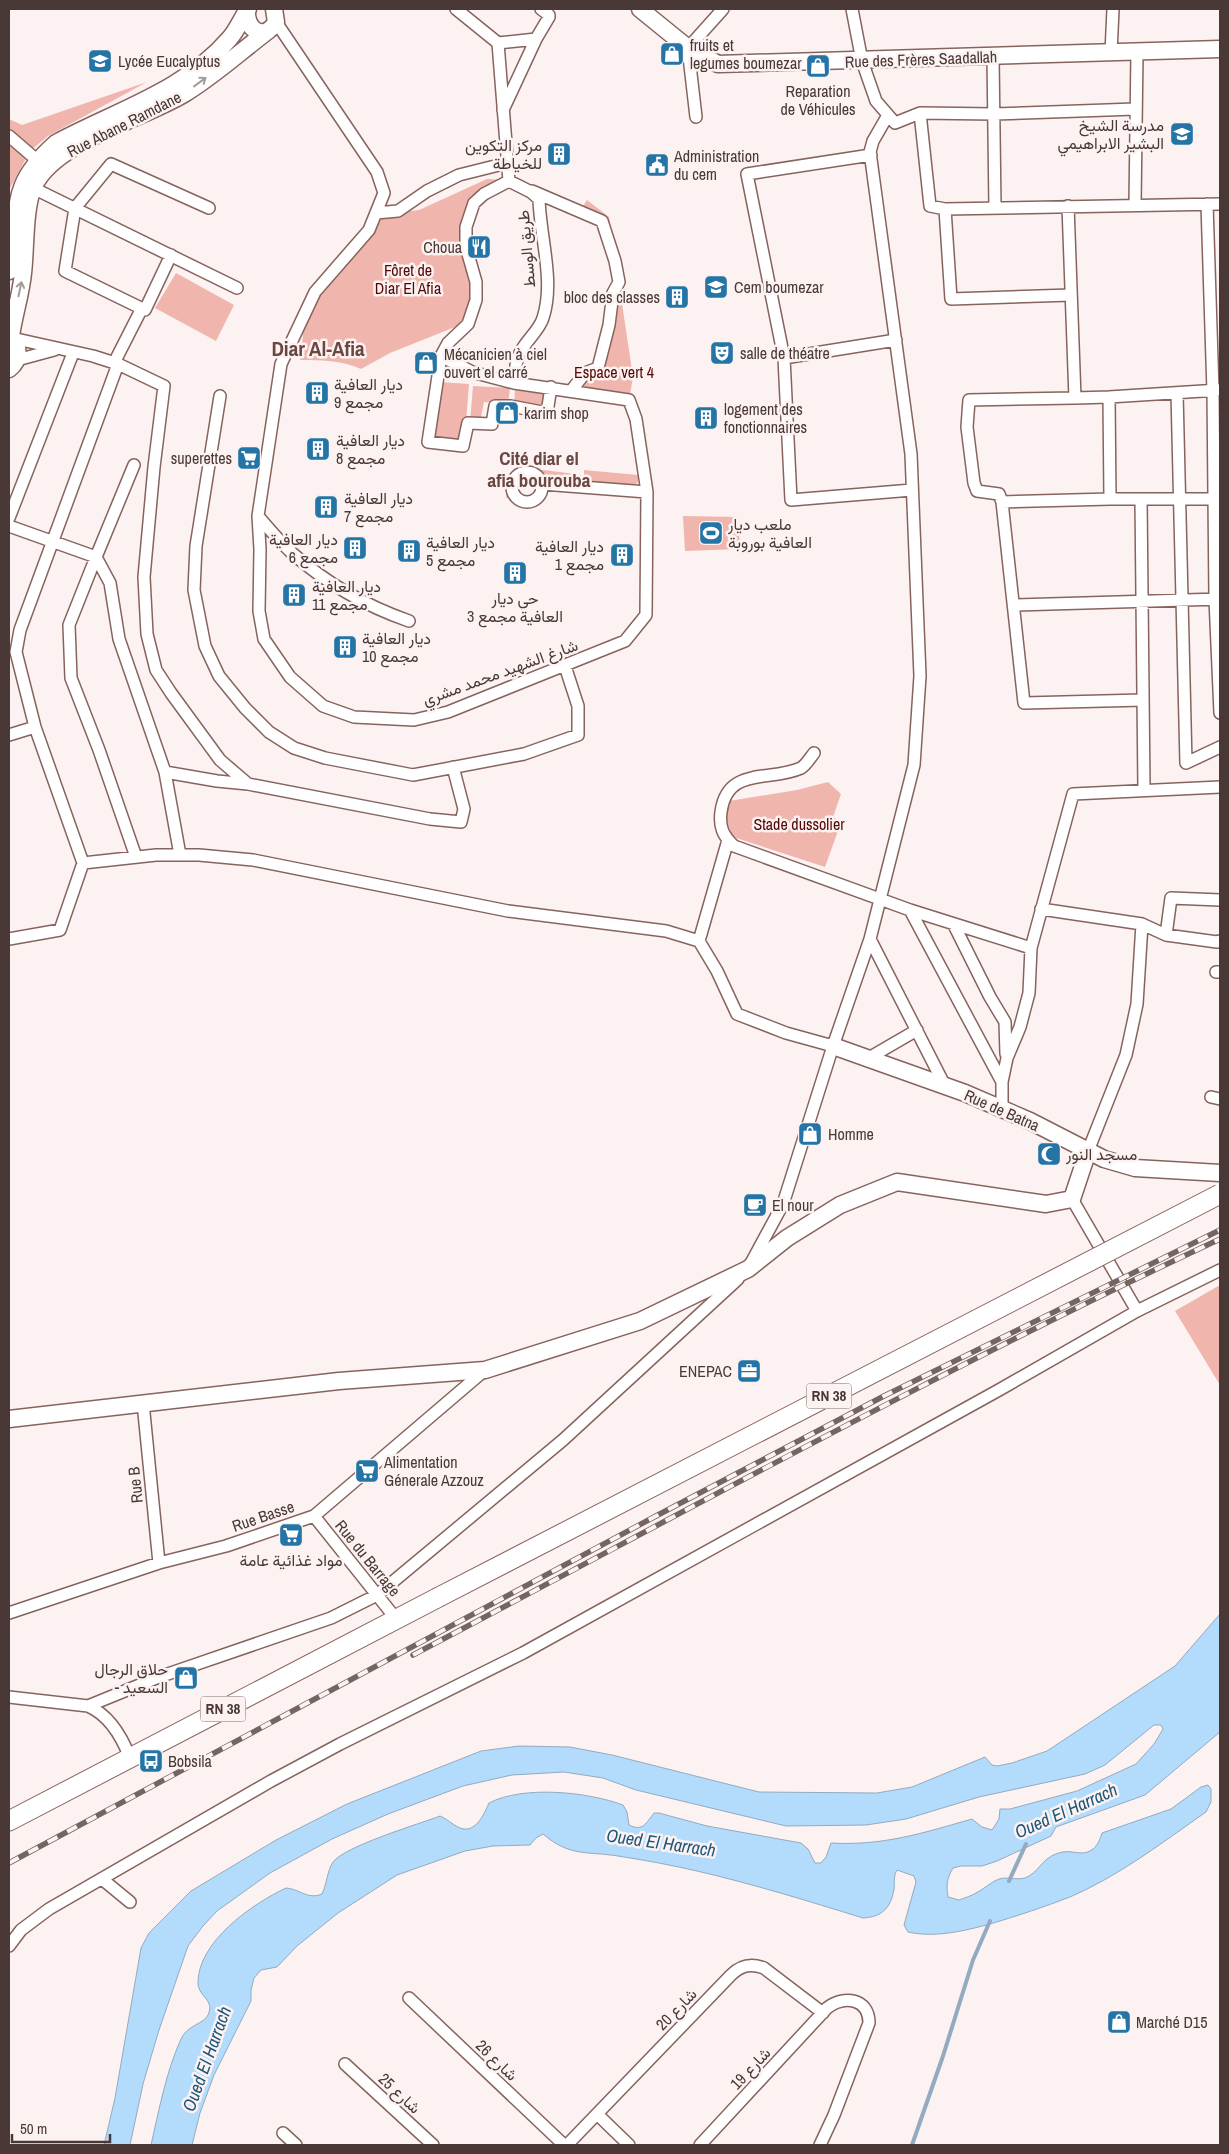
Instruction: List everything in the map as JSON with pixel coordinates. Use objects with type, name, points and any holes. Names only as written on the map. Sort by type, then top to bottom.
[{"type":"main road","name":"RN 38","points":[[9,1821],[1220,1194]]},
{"type":"street","points":[[248,9],[246,18],[251,28],[261,32],[274,16]]},
{"type":"street","points":[[9,271],[18,196],[23,183],[38,161],[56,143],[161,93],[195,71],[232,37],[248,9]]},
{"type":"street","points":[[456,9],[498,43],[536,39]]},
{"type":"street","name":"Rue des Frères Saadallah","points":[[640,9],[688,48],[718,64],[1220,49]]},
{"type":"street","points":[[696,118],[688,48],[723,9]]},
{"type":"street","points":[[852,9],[862,60],[876,100],[894,123],[920,113],[994,114],[1135,109]]},
{"type":"street","points":[[1111,53],[1113,9]]},
{"type":"street","points":[[503,111],[547,11]]},
{"type":"street","name":"Rue Abane Ramdane","points":[[10,337],[23,275],[28,216],[33,188],[53,162],[70,150],[185,93],[274,16]]},
{"type":"street","name":"شارغ الشهيد محمد مشري","points":[[274,16],[377,172],[384,192],[370,230],[316,292],[281,364],[258,516],[260,549],[259,611],[264,638],[290,677],[323,706],[354,717],[414,720],[448,712],[625,641],[646,615],[647,492],[636,419],[629,400],[514,383],[472,372],[441,356]]},
{"type":"street","points":[[498,43],[509,181]]},
{"type":"street","points":[[1135,205],[1137,52]]},
{"type":"street","points":[[993,57],[995,208]]},
{"type":"street","points":[[920,113],[930,206],[945,209],[1220,204]]},
{"type":"street","points":[[9,1419],[339,1381],[485,1370],[640,1322],[748,1269],[783,1204],[833,1046],[870,939],[882,898],[914,765],[920,676],[911,454],[871,155],[873,141],[888,115]]},
{"type":"street","points":[[9,136],[38,161]]},
{"type":"street","points":[[871,155],[747,174],[784,358],[791,500],[912,490]]},
{"type":"street","points":[[376,213],[398,211],[427,191],[459,175],[508,163]]},
{"type":"street","points":[[171,256],[145,310],[65,271],[75,208],[111,164],[209,208]]},
{"type":"street","points":[[509,181],[484,194],[474,203],[466,227],[466,247],[476,282],[476,300],[468,324],[448,343],[441,356],[428,442],[463,446],[468,423],[492,424],[496,406],[511,406],[547,413],[551,387]]},
{"type":"street","points":[[509,181],[602,221],[615,261],[619,282],[613,293],[609,325],[598,368],[585,373],[571,391]]},
{"type":"street","name":"طريق الوسط","points":[[509,181],[531,192],[539,199],[546,273],[546,300],[543,319],[520,353],[514,383]]},
{"type":"street","points":[[33,188],[236,288]]},
{"type":"street","points":[[1207,204],[1217,391],[1217,599],[1220,713]]},
{"type":"street","points":[[1068,206],[1075,398]]},
{"type":"street","points":[[945,209],[951,298],[1071,295]]},
{"type":"street","points":[[9,939],[60,930],[82,863],[35,727],[16,652],[20,630],[116,364],[142,308]]},
{"type":"street","points":[[10,337],[73,353],[93,356],[116,364],[164,386],[154,467],[144,577],[147,634],[156,670],[220,760],[248,784]]},
{"type":"street","points":[[10,337],[18,352],[13,364]]},
{"type":"street","points":[[784,358],[896,340]]},
{"type":"street","points":[[13,364],[58,349]]},
{"type":"street","points":[[9,518],[73,353]]},
{"type":"street","points":[[1143,700],[1024,703],[1002,502],[999,494],[977,491],[974,483],[967,427],[969,400],[1109,397],[1217,391]]},
{"type":"street","points":[[1178,393],[1186,763],[1220,747]]},
{"type":"street","points":[[220,396],[196,546],[194,590],[204,646],[219,676],[245,708],[269,732],[294,748],[368,768],[413,775],[524,754],[578,735],[578,706],[565,666]]},
{"type":"street","points":[[1109,397],[1110,499]]},
{"type":"street","points":[[134,465],[69,625],[71,678],[99,750],[136,857]]},
{"type":"street","points":[[542,484],[647,492]]},
{"type":"street","points":[[1141,499],[1144,790]]},
{"type":"street","points":[[1002,502],[1217,499]]},
{"type":"street","points":[[258,516],[292,553],[331,583],[378,610],[408,621]]},
{"type":"street","points":[[9,526],[96,557],[110,583],[119,639],[136,695],[165,772],[180,855]]},
{"type":"street","points":[[1014,605],[1217,599]]},
{"type":"street","points":[[9,735],[35,727]]},
{"type":"street","points":[[814,753],[802,767],[738,782],[729,789],[721,808],[719,823],[728,840],[734,846],[882,898],[910,910],[1031,948]]},
{"type":"street","points":[[165,772],[248,784],[430,818],[462,822],[464,810],[453,768]]},
{"type":"street","points":[[1002,1109],[1002,1082],[1007,1058],[1020,1027],[1029,992],[1031,948],[1073,794],[1220,788]]},
{"type":"street","points":[[82,863],[136,857],[180,855],[253,860],[508,911],[666,931],[699,942],[728,840]]},
{"type":"street","points":[[1166,935],[1171,898],[1220,900]]},
{"type":"street","points":[[1041,909],[1142,924],[1166,935],[1220,941]]},
{"type":"street","points":[[910,910],[1002,1082]]},
{"type":"street","points":[[1137,1311],[1072,1199],[1088,1151],[1126,1055],[1137,1004],[1142,924]]},
{"type":"street","points":[[954,925],[990,997],[1005,1022],[1007,1058]]},
{"type":"street","points":[[870,939],[946,1088]]},
{"type":"street","name":"Rue de Batna","points":[[699,942],[737,1014],[786,1033],[833,1046],[1002,1109],[1104,1159],[1135,1168],[1220,1173]]},
{"type":"street","points":[[867,1059],[917,1030]]},
{"type":"street","points":[[88,1706],[159,1677],[331,1618],[377,1594],[563,1440],[748,1269],[787,1238],[840,1205],[897,1182],[1046,1204],[1072,1199]]},
{"type":"street","points":[[9,1946],[21,1930],[34,1919],[270,1781],[340,1744],[524,1653],[991,1395],[1137,1311],[1220,1270]]},
{"type":"street","name":"Rue Basse","points":[[9,1613],[159,1563],[226,1546],[314,1516],[485,1370]]},
{"type":"street","name":"Rue B","points":[[143,1403],[159,1563]]},
{"type":"street","name":"Rue du Barrage","points":[[314,1516],[397,1620]]},
{"type":"street","points":[[9,1697],[88,1706],[97,1710],[123,1740],[130,1758]]},
{"type":"street","points":[[102,1879],[130,1902]]},
{"type":"street","name":"شارع 20","points":[[565,2145],[731,1975],[743,1966],[764,1968],[823,2013]]},
{"type":"street","name":"شارع 26","points":[[408,1998],[565,2145]]},
{"type":"street","name":"شارع 19","points":[[700,2145],[823,2013],[838,2001],[857,2001],[867,2010],[869,2023],[834,2115],[820,2145]]},
{"type":"street","name":"شارع 25","points":[[345,2064],[433,2145]]},
{"type":"street","points":[[597,2114],[630,2145]]},
{"type":"street","points":[[283,2133],[296,2145]]},
{"type":"green space","points":[[147,82],[48,136],[30,151],[9,190],[9,119],[22,125]]},
{"type":"green space","name":"Fôret de Diar El Afia","points":[[487,179],[507,180],[471,196],[464,212],[461,233],[471,279],[470,306],[460,325],[390,353],[361,369],[338,362],[300,360],[305,318],[329,281],[384,214],[419,210]]},
{"type":"green space","name":"Espace vert 4","points":[[587,200],[609,217],[633,377],[630,395],[579,387],[600,359],[615,291],[612,265],[597,220],[583,206]]},
{"type":"green space","points":[[176,273],[234,305],[216,341],[155,308]]},
{"type":"green space","points":[[440,382],[469,384],[466,422],[458,443],[433,441]]},
{"type":"green space","points":[[473,386],[510,388],[508,404],[484,402],[480,422],[470,422]]},
{"type":"green space","points":[[515,390],[544,394],[543,410],[514,405]]},
{"type":"green space","points":[[528,468],[575,474],[574,481],[548,479],[547,474],[520,472],[512,483],[511,497],[506,498],[511,475],[520,469]]},
{"type":"green space","points":[[584,470],[638,475],[638,482],[634,486],[584,481]]},
{"type":"green space","name":"ملعب ديار العافية بوروبة","points":[[683,516],[738,517],[740,549],[685,551]]},
{"type":"green space","name":"Stade dussolier","points":[[828,782],[841,794],[833,817],[838,820],[838,831],[825,867],[733,837],[726,821],[729,801],[797,790]]},
{"type":"green space","points":[[1220,1285],[1220,1385],[1175,1311]]},
{"type":"water","name":"Oued El Harrach","points":[[1220,1614],[1220,1732],[1145,1795],[1056,1827],[1051,1836],[997,1861],[982,1866],[953,1868],[947,1885],[948,1897],[959,1900],[974,1894],[999,1879],[1026,1878],[1051,1856],[1063,1852],[1086,1853],[1096,1846],[1102,1833],[1171,1809],[1201,1787],[1208,1785],[1211,1789],[1211,1802],[1206,1812],[1140,1858],[1088,1889],[1020,1915],[990,1924],[949,1933],[918,1934],[908,1932],[904,1925],[916,1882],[914,1876],[897,1870],[893,1896],[888,1906],[875,1916],[863,1918],[760,1887],[697,1871],[638,1859],[570,1850],[543,1834],[530,1845],[493,1846],[465,1851],[397,1875],[338,1913],[297,1946],[277,1967],[261,1970],[254,1978],[251,2001],[214,2075],[200,2113],[192,2145],[151,2145],[167,2078],[181,2039],[187,2031],[206,2018],[210,2010],[210,2006],[198,1984],[200,1968],[216,1939],[243,1914],[286,1888],[312,1896],[322,1894],[329,1869],[333,1862],[352,1849],[440,1816],[458,1827],[469,1829],[478,1822],[489,1803],[503,1797],[538,1792],[556,1792],[609,1800],[623,1805],[627,1812],[629,1825],[634,1827],[641,1827],[654,1813],[659,1813],[707,1826],[801,1843],[808,1849],[815,1863],[821,1863],[826,1857],[831,1843],[886,1840],[920,1834],[972,1819],[982,1827],[992,1830],[999,1819],[1000,1809],[1010,1809],[1077,1791],[1136,1764],[1154,1744],[1163,1729],[1161,1725],[1154,1725],[1105,1765],[1085,1774],[979,1797],[906,1819],[866,1825],[786,1826],[636,1790],[603,1778],[564,1772],[512,1775],[463,1786],[388,1814],[332,1839],[270,1873],[217,1911],[188,1946],[159,2030],[143,2084],[130,2145],[104,2145],[115,2098],[141,1948],[149,1933],[191,1891],[276,1840],[347,1804],[481,1751],[519,1746],[570,1747],[612,1755],[759,1792],[877,1793],[912,1787],[985,1757],[992,1765],[997,1766],[1047,1751],[1175,1666]]},
{"type":"waterway","name":"Oued El Harrach","points":[[1009,1881],[1026,1844]]},
{"type":"waterway","points":[[912,2145],[943,2056],[973,1960],[990,1921]]},
{"type":"railway","points":[[9,1863],[884,1396],[1220,1230]]},
{"type":"railway","points":[[413,1655],[915,1390],[1016,1338],[1220,1239]]},
{"type":"place","name":"fruits et legumes boumezar","points":[[672,54]]},
{"type":"place","name":"Lycée Eucalyptus","points":[[100,61]]},
{"type":"place","name":"Reparation de Véhicules","points":[[818,66]]},
{"type":"place","name":"مدرسة الشيخ البشير الابراهيمي","points":[[1182,134]]},
{"type":"place","name":"مركز التكوين للخياطة","points":[[559,154]]},
{"type":"place","name":"Administration du cem","points":[[657,165]]},
{"type":"place","name":"Choua","points":[[479,247]]},
{"type":"place","name":"Cem boumezar","points":[[716,287]]},
{"type":"place","name":"bloc des classes","points":[[677,297]]},
{"type":"place","name":"salle de théatre","points":[[722,353]]},
{"type":"place","name":"Mécanicien à ciel ouvert el carré","points":[[426,363]]},
{"type":"place","name":"ديار العافية مجمع 9","points":[[317,393]]},
{"type":"place","name":"karim shop","points":[[507,413]]},
{"type":"place","name":"logement des fonctionnaires","points":[[706,418]]},
{"type":"place","name":"ديار العافية مجمع 8","points":[[318,449]]},
{"type":"place","name":"superettes","points":[[249,458]]},
{"type":"place","name":"ديار العافية مجمع 7","points":[[326,507]]},
{"type":"place","name":"ملعب ديار العافية بوروبة","points":[[711,533]]},
{"type":"place","name":"ديار العافية مجمع 6","points":[[355,548]]},
{"type":"place","name":"ديار العافية مجمع 5","points":[[409,551]]},
{"type":"place","name":"ديار العافية مجمع 1","points":[[622,555]]},
{"type":"place","name":"حي ديار العافية مجمع 3","points":[[515,573]]},
{"type":"place","name":"ديار العافية مجمع 11","points":[[294,595]]},
{"type":"place","name":"ديار العافية مجمع 10","points":[[345,647]]},
{"type":"place","name":"Homme","points":[[810,1134]]},
{"type":"place","name":"مسجد النور","points":[[1049,1154]]},
{"type":"place","name":"El nour","points":[[755,1205]]},
{"type":"place","name":"ENEPAC","points":[[749,1371]]},
{"type":"place","name":"Alimentation Génerale Azzouz","points":[[367,1471]]},
{"type":"place","name":"مواد غذائية عامة","points":[[291,1535]]},
{"type":"place","name":"حلاق الرجال - السعيد","points":[[186,1678]]},
{"type":"place","name":"Bobsila","points":[[151,1761]]},
{"type":"place","name":"Marché D15","points":[[1119,2022]]},
{"type":"district","name":"Diar Al-Afia","points":[[318,349]]},
{"type":"district","name":"Cité diar el afia bourouba","points":[[539,469]]}]
